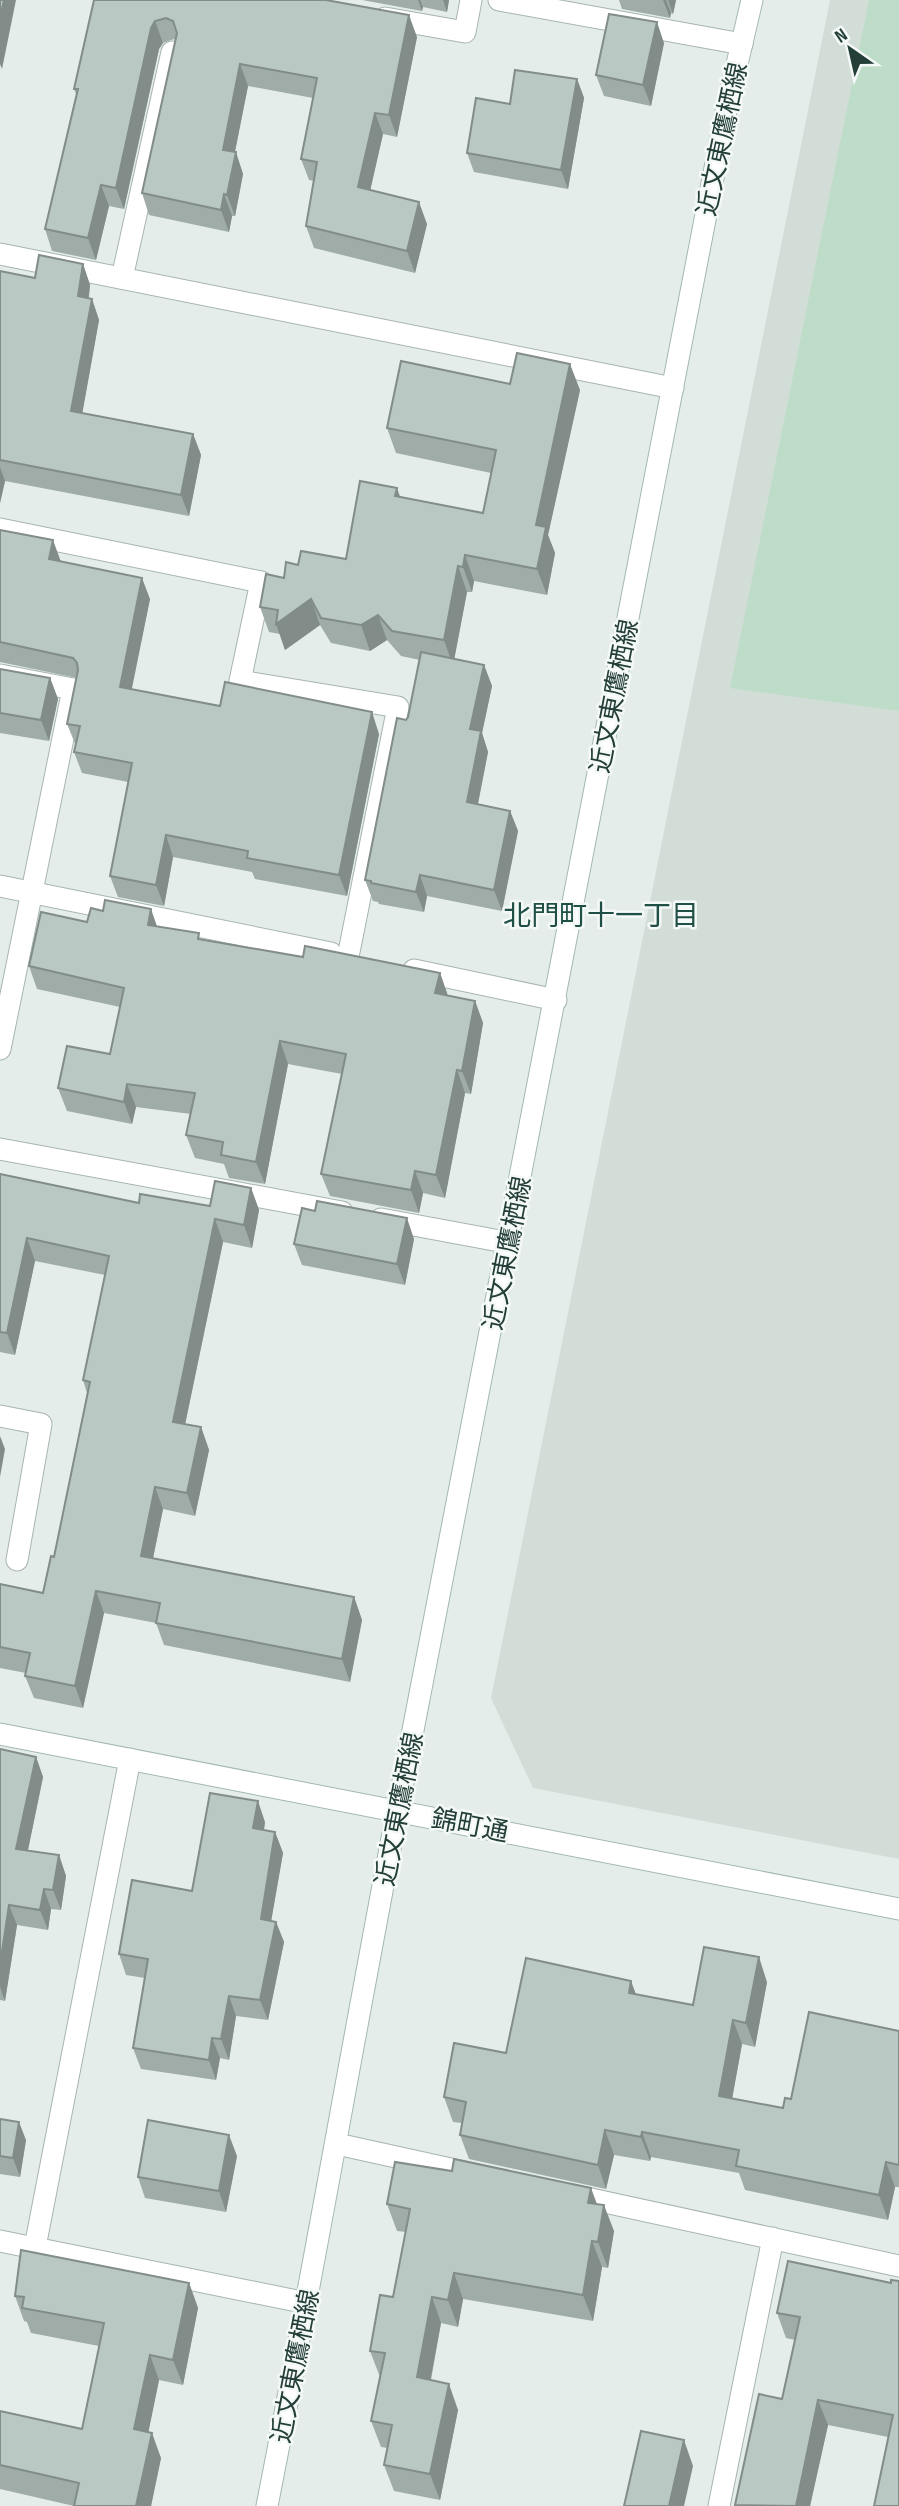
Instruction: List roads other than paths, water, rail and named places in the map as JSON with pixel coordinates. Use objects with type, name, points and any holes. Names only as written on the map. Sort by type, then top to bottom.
[{"type":"street","points":[[370,15],[465,32],[471,0]]},
{"type":"street","points":[[499,0],[742,44]]},
{"type":"street","name":"近文東鷹栖線","points":[[267,2506],[398,1811],[510,1243],[726,111],[752,0]]},
{"type":"street","points":[[122,278],[172,52]]},
{"type":"street","points":[[0,254],[673,388]]},
{"type":"street","points":[[0,529],[261,582],[240,681],[398,707],[348,957]]},
{"type":"street","points":[[0,675],[73,689],[0,1049]]},
{"type":"street","points":[[0,886],[374,962]]},
{"type":"street","points":[[400,968],[556,1000]]},
{"type":"street","points":[[0,1149],[510,1243]]},
{"type":"street","points":[[0,1416],[41,1424],[17,1560]]},
{"type":"street","name":"錦町通","points":[[0,1734],[899,1909]]},
{"type":"street","points":[[35,2247],[130,1759]]},
{"type":"street","points":[[337,2144],[500,2179]]},
{"type":"street","points":[[555,2191],[899,2266]]},
{"type":"street","points":[[719,2506],[773,2238]]},
{"type":"street","points":[[0,2241],[307,2303]]},
{"type":"district","name":"北門町十一丁目","points":[[601,915]]}]
